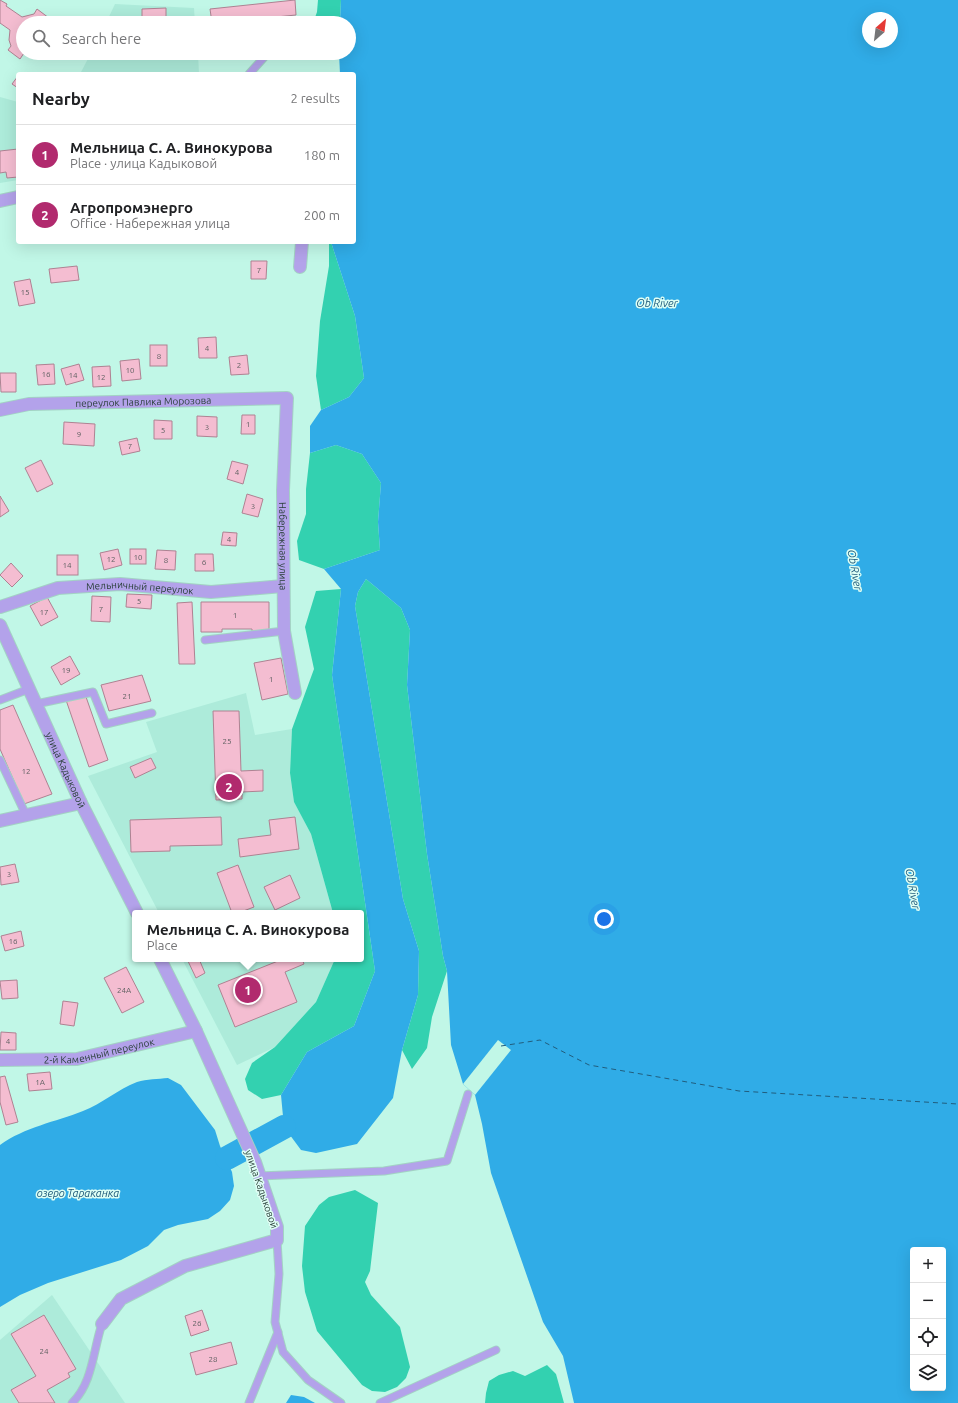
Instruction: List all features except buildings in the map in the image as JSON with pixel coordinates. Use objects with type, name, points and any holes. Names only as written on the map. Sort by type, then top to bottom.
[{"type":"street","points":[[0,201],[16,197]]},
{"type":"street","points":[[300,267],[302,244]]},
{"type":"street","name":"переулок Павлика Морозова","points":[[0,410],[29,404],[287,398]]},
{"type":"street","name":"Набережная улица","points":[[287,398],[282,490],[284,631],[295,693]]},
{"type":"street","name":"Мельничный переулок","points":[[0,607],[58,588],[120,584],[211,592],[283,586]]},
{"type":"street","name":"улица Кадыковой","points":[[0,625],[3,641],[29,689],[81,803],[135,910]]},
{"type":"street","points":[[0,821],[81,803]]},
{"type":"street","name":"улица Кадыковой","points":[[102,1324],[122,1299],[185,1266],[277,1240],[277,1227],[255,1162],[196,1031],[162,962]]},
{"type":"street","name":"2-й Каменный переулок","points":[[0,1060],[78,1059],[196,1031]]},
{"type":"lane","points":[[251,72],[262,60]]},
{"type":"lane","points":[[205,640],[284,631]]},
{"type":"lane","points":[[0,700],[29,689]]},
{"type":"lane","points":[[36,704],[93,692],[106,724],[152,713]]},
{"type":"lane","points":[[0,760],[26,815]]},
{"type":"lane","points":[[259,1176],[384,1171],[447,1161],[468,1094]]},
{"type":"lane","points":[[277,1240],[279,1274],[275,1322],[284,1352],[308,1380],[341,1403]]},
{"type":"lane","points":[[72,1403],[76,1399],[88,1378],[102,1324]]},
{"type":"lane","points":[[249,1403],[278,1332]]},
{"type":"lane","points":[[380,1403],[496,1350]]},
{"type":"shaded area","points":[[115,4],[194,8],[195,16],[109,16]]},
{"type":"shaded area","points":[[87,60],[198,60],[199,72],[81,72]]},
{"type":"shaded area","points":[[0,97],[16,101],[16,180],[0,183]]},
{"type":"shaded area","points":[[246,693],[255,735],[292,729],[290,773],[294,802],[311,834],[332,910],[157,910],[88,776],[157,752],[146,722]]},
{"type":"shaded area","points":[[184,962],[334,962],[316,1002],[275,1047],[237,1065]]},
{"type":"shaded area","points":[[52,1295],[125,1403],[0,1403],[0,1340]]},
{"type":"green space","points":[[318,0],[341,0],[340,16],[316,16]]},
{"type":"green space","points":[[329,244],[332,244],[355,316],[364,378],[349,397],[321,410],[316,376],[320,321],[329,266]]},
{"type":"green space","points":[[336,445],[362,454],[381,483],[378,522],[380,550],[324,569],[299,560],[297,541],[306,514],[306,489],[310,453]]},
{"type":"green space","points":[[366,579],[401,608],[410,630],[407,685],[427,854],[443,956],[447,971],[432,1017],[427,1048],[412,1069],[402,1050],[418,995],[419,951],[403,899],[355,606],[358,592]]},
{"type":"green space","points":[[341,589],[332,675],[375,971],[354,1026],[307,1052],[281,1095],[262,1099],[248,1090],[245,1079],[252,1063],[275,1047],[316,1002],[334,962],[364,962],[364,910],[332,910],[311,834],[294,802],[290,773],[292,729],[314,669],[305,627],[316,591]]},
{"type":"green space","points":[[355,1190],[378,1203],[370,1271],[365,1282],[371,1295],[400,1327],[410,1367],[406,1378],[397,1387],[385,1392],[372,1391],[362,1385],[317,1331],[305,1292],[302,1266],[305,1226],[319,1205],[329,1197]]},
{"type":"green space","points":[[547,1365],[556,1374],[564,1403],[485,1403],[489,1381],[499,1375],[513,1371],[525,1376]]},
{"type":"water","name":"Ob River","points":[[341,0],[958,0],[958,1403],[574,1403],[563,1356],[543,1322],[491,1173],[475,1095],[463,1084],[451,1045],[447,971],[443,956],[427,854],[407,685],[410,630],[401,608],[366,579],[358,592],[355,606],[403,899],[419,951],[418,995],[402,1050],[393,1098],[357,1144],[316,1153],[301,1150],[284,1127],[281,1095],[307,1052],[354,1026],[375,971],[332,675],[341,589],[324,569],[380,550],[378,522],[381,483],[362,454],[336,445],[310,453],[310,426],[321,410],[349,397],[364,378],[355,316],[332,244],[356,244],[356,72],[340,72],[339,60],[356,60],[356,16],[340,16]]},
{"type":"water","name":"озеро Тараканка","points":[[168,1078],[181,1085],[215,1130],[220,1146],[232,1172],[234,1186],[230,1200],[220,1211],[208,1219],[178,1225],[164,1230],[148,1246],[121,1260],[48,1283],[20,1295],[0,1307],[0,1145],[30,1129],[90,1108],[123,1088],[137,1082]]},
{"type":"water","points":[[291,1395],[304,1397],[315,1403],[286,1403]]},
{"type":"pier","points":[[498,1040],[511,1050],[475,1095],[463,1084]]},
{"type":"waterway","points":[[227,1158],[284,1127]]},
{"type":"ferry route","points":[[501,1046],[540,1040],[589,1065],[739,1091],[958,1104]]},
{"type":"place","name":"Агропромэнерго","points":[[229,787]]},
{"type":"place","name":"Мельница С. А. Винокурова","points":[[248,990]]}]
